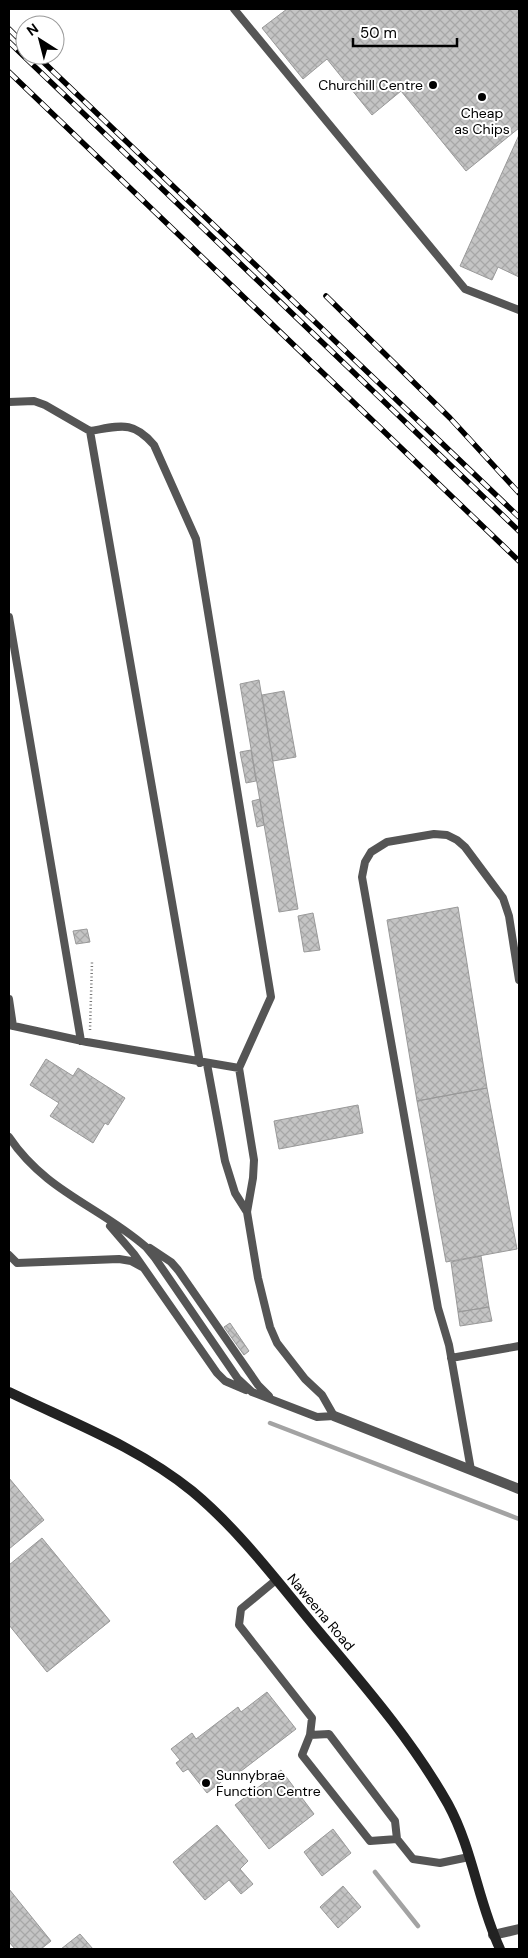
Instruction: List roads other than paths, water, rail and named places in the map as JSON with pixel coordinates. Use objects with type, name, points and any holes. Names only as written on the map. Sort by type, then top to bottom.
[{"type":"street","name":"Naweena Road","points":[[9,1392],[136,1453],[192,1491],[246,1544],[384,1711],[421,1761],[448,1805],[466,1844],[493,1935],[500,1949]]},
{"type":"street","points":[[334,1416],[519,1489]]},
{"type":"street","points":[[493,1935],[519,1929]]},
{"type":"lane","points":[[234,9],[465,290],[519,310]]},
{"type":"lane","points":[[9,402],[34,401],[45,405],[90,431],[125,426],[136,429],[146,436],[154,445],[196,539],[271,997],[239,1068],[254,1160],[247,1212],[258,1278],[270,1327],[277,1343],[289,1360],[305,1380],[322,1395],[334,1416],[317,1417],[225,1381],[220,1377],[144,1268],[121,1238],[98,1214]]},
{"type":"lane","points":[[90,431],[204,1063],[225,1161],[235,1193],[247,1212]]},
{"type":"lane","points":[[9,617],[84,1041]]},
{"type":"lane","points":[[471,1470],[451,1358],[438,1308],[362,877],[365,862],[371,852],[387,842],[434,834],[447,835],[465,847],[498,890],[507,907],[519,980]]},
{"type":"lane","points":[[9,999],[11,1026],[84,1041],[239,1068]]},
{"type":"lane","points":[[9,1137],[22,1156],[50,1182],[171,1262],[263,1391],[277,1401]]},
{"type":"lane","points":[[138,1240],[155,1258],[241,1383],[252,1392]]},
{"type":"lane","points":[[9,1255],[17,1263],[120,1259],[131,1261],[144,1268]]},
{"type":"lane","points":[[451,1358],[519,1346]]},
{"type":"lane","points":[[276,1580],[241,1609],[239,1625],[312,1718],[310,1736],[302,1755],[370,1841],[397,1838]]},
{"type":"lane","points":[[310,1736],[329,1734],[395,1821],[397,1838],[413,1859],[440,1864],[469,1857]]},
{"type":"waterway","points":[[270,1423],[519,1519]]},
{"type":"waterway","points":[[375,1872],[418,1926]]},
{"type":"railway","points":[[9,29],[15,35]]},
{"type":"railway","points":[[9,42],[519,531]]},
{"type":"railway","points":[[46,65],[519,517]]},
{"type":"railway","points":[[9,72],[519,561]]},
{"type":"railway","points":[[326,296],[450,418],[519,493]]},
{"type":"place","name":"Churchill Centre","points":[[433,85]]},
{"type":"place","name":"Cheap as Chips","points":[[482,97]]},
{"type":"place","name":"Sunnybrae Function Centre","points":[[206,1783]]}]
